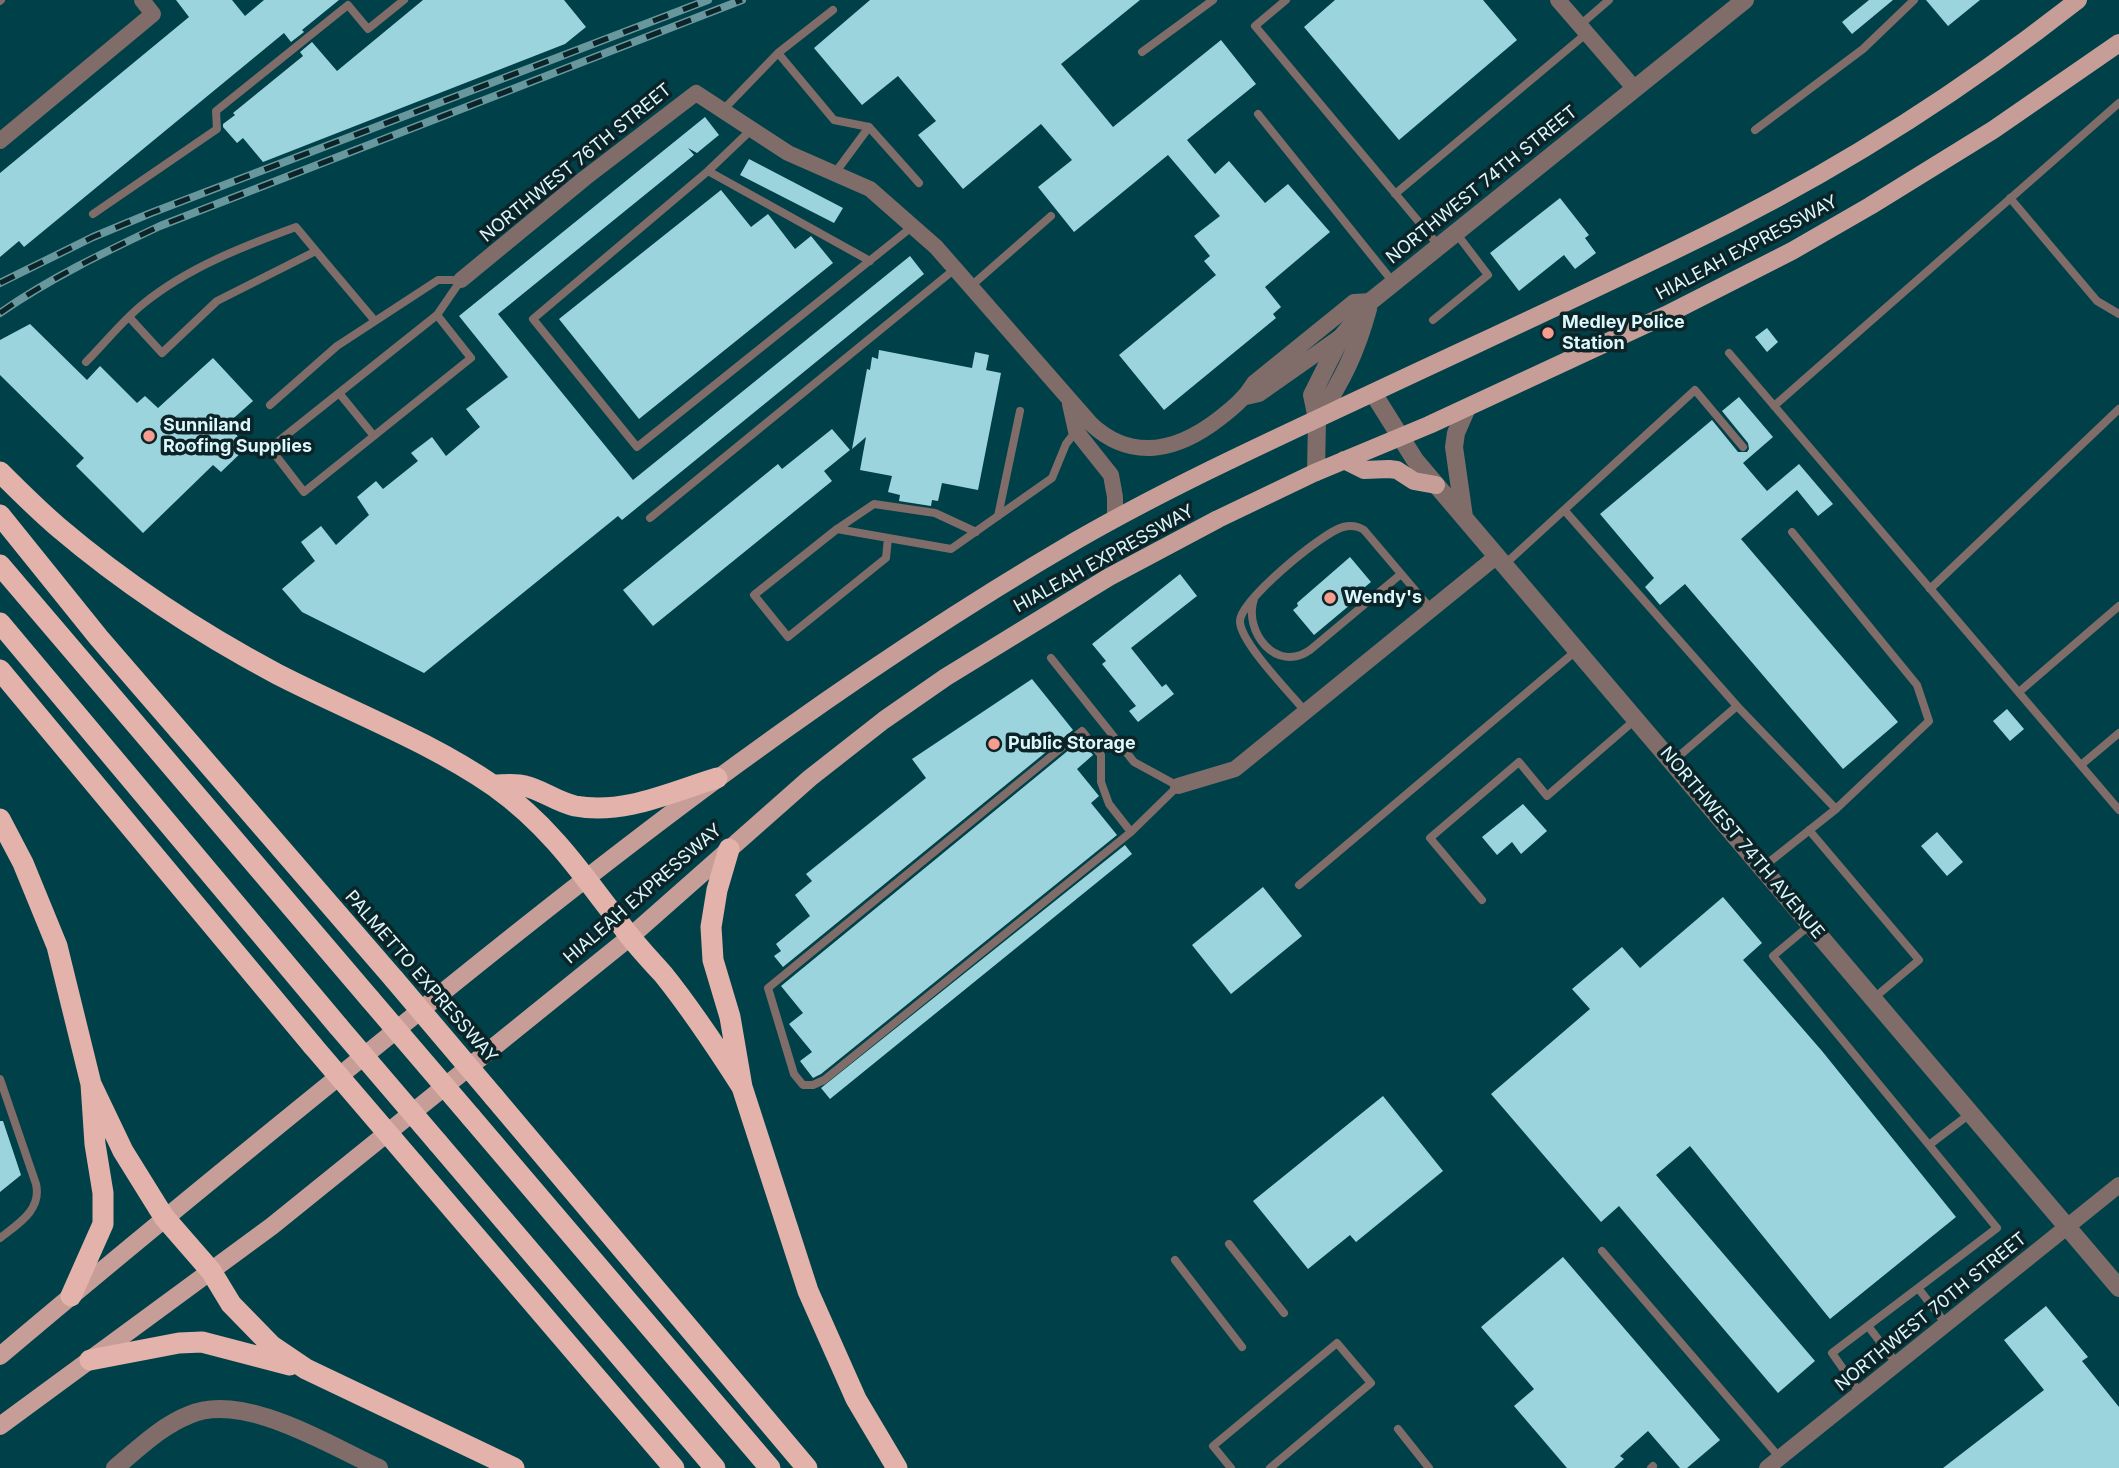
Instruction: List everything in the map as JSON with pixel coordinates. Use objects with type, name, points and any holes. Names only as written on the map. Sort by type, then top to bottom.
[{"type":"highway","points":[[0,472],[56,526],[205,634],[278,674],[432,750],[493,785],[556,839],[705,1030],[741,1087]]},
{"type":"highway","name":"PALMETTO EXPRESSWAY","points":[[0,515],[99,638],[394,979],[807,1468]]},
{"type":"highway","points":[[0,565],[770,1468]]},
{"type":"highway","points":[[0,623],[338,1026],[715,1468]]},
{"type":"highway","points":[[0,670],[313,1046],[674,1468]]},
{"type":"highway","points":[[493,785],[524,785],[574,806],[611,808],[641,803],[717,778]]},
{"type":"highway","points":[[0,819],[23,863],[57,946],[92,1084],[103,1193],[103,1224],[71,1296]]},
{"type":"highway","points":[[729,849],[717,890],[712,938],[713,960],[730,1017],[741,1087],[808,1292],[856,1399],[897,1468]]},
{"type":"highway","points":[[92,1084],[123,1151],[164,1217],[211,1271],[231,1304],[272,1346],[306,1369],[514,1468]]},
{"type":"highway","points":[[90,1360],[179,1343],[202,1342],[306,1369]]},
{"type":"main road","name":"HIALEAH EXPRESSWAY","points":[[164,1217],[585,877],[805,713],[913,641],[1115,519],[1205,472],[1605,285],[1770,201],[1855,153],[1948,94],[2078,0]]},
{"type":"main road","name":"HIALEAH EXPRESSWAY","points":[[211,1271],[272,1226],[630,937],[831,761],[946,677],[1119,572],[1208,524],[1316,472],[1467,408],[1666,315],[1792,251],[1984,135],[2119,43]]},
{"type":"main road","points":[[1344,460],[1364,470],[1389,469],[1401,472],[1414,481],[1436,485]]},
{"type":"main road","points":[[0,1356],[164,1217]]},
{"type":"main road","points":[[0,1426],[211,1271]]},
{"type":"street","points":[[0,141],[153,14],[142,0]]},
{"type":"street","points":[[1558,0],[1635,89]]},
{"type":"street","name":"NORTHWEST 74TH STREET","points":[[1070,401],[1103,434],[1124,444],[1146,448],[1169,446],[1184,442],[1203,431],[1246,397],[1254,383],[1354,302],[1371,301],[1745,0]]},
{"type":"street","name":"NORTHWEST 76TH STREET","points":[[461,280],[585,178],[696,93],[788,153],[835,173]]},
{"type":"street","points":[[835,173],[870,189],[913,226],[956,268],[1070,401],[1076,431],[1111,475],[1115,519]]},
{"type":"street","points":[[1317,419],[1337,389],[1357,350],[1371,301]]},
{"type":"street","points":[[1316,472],[1317,419],[1312,395],[1343,335],[1371,301]]},
{"type":"street","name":"NORTHWEST 74TH STREET","points":[[1246,397],[1259,394],[1366,319]]},
{"type":"street","name":"NORTHWEST 74TH AVENUE","points":[[1373,393],[1399,437],[1436,485],[2119,1288]]},
{"type":"street","points":[[1464,517],[1454,447],[1456,433],[1467,408]]},
{"type":"street","points":[[1178,786],[1235,769],[1431,610],[1500,560]]},
{"type":"street","name":"NORTHWEST 70TH STREET","points":[[1773,1463],[2119,1185]]},
{"type":"street","points":[[115,1468],[174,1422],[197,1411],[215,1407],[237,1409],[265,1417],[379,1468]]},
{"type":"lane","points":[[93,214],[217,129],[216,111],[348,5],[368,29],[404,0]]},
{"type":"lane","points":[[1142,52],[1213,0]]},
{"type":"lane","points":[[1286,0],[1255,26],[1439,246]]},
{"type":"lane","points":[[1395,194],[1583,29],[1609,0]]},
{"type":"lane","points":[[1755,130],[1863,49],[1914,0]]},
{"type":"lane","points":[[723,110],[778,53],[833,10]]},
{"type":"lane","points":[[778,53],[834,120],[869,127],[919,183]]},
{"type":"lane","points":[[1774,406],[2119,103]]},
{"type":"lane","points":[[1258,114],[1394,282]]},
{"type":"lane","points":[[835,173],[869,127]]},
{"type":"lane","points":[[752,129],[708,171],[533,319],[637,447],[913,226]]},
{"type":"lane","points":[[708,171],[870,261]]},
{"type":"lane","points":[[2010,198],[2097,301],[2119,314]]},
{"type":"lane","points":[[971,286],[1051,216]]},
{"type":"lane","points":[[86,362],[143,304],[182,278],[238,249],[296,227],[376,321]]},
{"type":"lane","points":[[1433,320],[1488,275],[1456,233]]},
{"type":"lane","points":[[130,317],[162,353],[218,301],[316,251]]},
{"type":"lane","points":[[650,518],[956,268]]},
{"type":"lane","points":[[270,405],[337,346],[438,280],[461,280]]},
{"type":"lane","points":[[437,315],[471,358],[304,492],[270,448],[437,315],[461,280]]},
{"type":"lane","points":[[1729,353],[2119,810]]},
{"type":"lane","points":[[1500,560],[1565,511],[1695,390],[1742,447]]},
{"type":"lane","points":[[339,393],[374,436]]},
{"type":"lane","points":[[1930,589],[2119,409]]},
{"type":"lane","points":[[998,516],[1020,411]]},
{"type":"lane","points":[[837,530],[951,549],[1052,478],[1066,444],[1076,431]]},
{"type":"lane","points":[[888,538],[886,558],[788,636],[754,595],[874,504],[935,513],[976,531]]},
{"type":"lane","points":[[1565,511],[1737,706],[1836,808]]},
{"type":"lane","points":[[1306,711],[1245,639],[1239,619],[1242,610],[1260,589],[1326,535],[1343,527],[1358,527],[1364,530],[1431,610]]},
{"type":"lane","points":[[1763,867],[1836,808],[1929,721],[1917,685],[1792,532]]},
{"type":"lane","points":[[1255,596],[1251,611],[1254,629],[1272,652],[1292,658],[1310,650],[1401,574]]},
{"type":"lane","points":[[2019,692],[2119,606]]},
{"type":"lane","points":[[1299,885],[1577,650]]},
{"type":"lane","points":[[1051,658],[1134,762],[1178,786],[1131,832],[824,1080],[813,1086],[803,1085],[794,1074],[768,988],[1082,730],[1101,755],[1101,782],[1109,803],[1131,832]]},
{"type":"lane","points":[[1672,762],[1737,706]]},
{"type":"lane","points":[[1482,900],[1430,838],[1519,762],[1548,796],[1636,719]]},
{"type":"lane","points":[[2081,765],[2119,733]]},
{"type":"lane","points":[[1809,830],[1919,960],[1874,998]]},
{"type":"lane","points":[[1811,925],[1773,956],[1997,1228],[1832,1353],[1860,1393]]},
{"type":"lane","points":[[0,1079],[36,1184],[37,1197],[30,1213],[0,1238]]},
{"type":"lane","points":[[1929,1145],[1971,1113]]},
{"type":"lane","points":[[1229,1244],[1284,1313]]},
{"type":"lane","points":[[1602,1251],[1773,1463]]},
{"type":"lane","points":[[1175,1260],[1242,1347]]},
{"type":"lane","points":[[1918,1288],[1946,1324]]},
{"type":"lane","points":[[1868,1326],[1897,1364]]},
{"type":"lane","points":[[1231,1468],[1213,1446],[1336,1343],[1371,1384],[1269,1468]]},
{"type":"lane","points":[[1398,1429],[1429,1468]]},
{"type":"building","points":[[176,0],[232,0],[245,16],[264,0],[339,0],[291,42],[284,33],[24,247],[19,241],[0,257],[0,173],[189,17]]},
{"type":"building","points":[[423,0],[564,0],[586,27],[565,44],[263,162],[243,138],[237,143],[223,127],[223,124],[235,115],[233,113],[303,56],[300,52],[312,42],[337,71]]},
{"type":"building","points":[[870,0],[1140,0],[1061,64],[1113,127],[1221,40],[1256,84],[1187,140],[1215,174],[1229,161],[1265,203],[1288,184],[1330,232],[1265,287],[1281,307],[1273,314],[1276,318],[1164,410],[1119,355],[1216,275],[1204,261],[1210,256],[1194,236],[1220,216],[1168,155],[1074,232],[1038,187],[1072,160],[1041,124],[963,189],[918,135],[936,121],[898,76],[862,105],[814,48]]},
{"type":"building","points":[[1335,0],[1483,0],[1517,40],[1399,140],[1304,27]]},
{"type":"building","points":[[1869,0],[1893,0],[1852,34],[1842,22]]},
{"type":"building","points":[[1926,0],[1980,0],[1948,26]]},
{"type":"building","points":[[705,117],[719,135],[697,153],[688,148],[694,155],[498,314],[633,480],[910,256],[924,274],[622,520],[618,516],[424,673],[302,612],[282,589],[315,561],[301,542],[321,526],[336,545],[369,515],[357,497],[376,481],[383,489],[418,461],[411,453],[432,437],[446,456],[480,427],[466,409],[508,377],[459,316]]},
{"type":"building","points":[[749,159],[843,208],[834,223],[740,175]]},
{"type":"building","points":[[721,190],[751,227],[768,214],[795,249],[811,236],[833,263],[639,419],[559,319]]},
{"type":"building","points":[[1560,198],[1589,235],[1585,238],[1596,253],[1575,269],[1564,255],[1519,291],[1490,253]]},
{"type":"building","name":"Sunniland Roofing Supplies","points":[[30,324],[87,380],[100,366],[137,403],[145,396],[158,408],[213,358],[253,401],[227,424],[247,447],[221,472],[213,465],[143,533],[76,466],[84,458],[0,375],[0,340]]},
{"type":"building","points":[[1767,328],[1778,342],[1767,352],[1755,337]]},
{"type":"building","points":[[879,350],[972,368],[975,352],[989,355],[986,370],[1001,373],[978,490],[942,483],[938,501],[932,500],[931,506],[899,501],[900,495],[888,492],[892,476],[860,470],[866,437],[852,449],[867,369],[870,370],[872,357],[878,359]]},
{"type":"building","points":[[1739,397],[1773,437],[1743,463],[1767,491],[1799,464],[1833,504],[1818,516],[1797,490],[1741,539],[1898,722],[1843,769],[1685,584],[1660,605],[1645,587],[1654,578],[1600,514],[1712,420],[1738,452],[1747,452],[1748,443],[1722,411]]},
{"type":"building","points":[[832,429],[850,450],[824,471],[832,481],[653,626],[623,590],[778,464],[782,469]]},
{"type":"building","name":"Wendy's","points":[[1350,557],[1371,582],[1354,596],[1357,599],[1314,635],[1293,610],[1298,606],[1297,603]]},
{"type":"building","points":[[1180,574],[1197,596],[1131,648],[1162,687],[1166,684],[1174,694],[1138,722],[1129,711],[1136,706],[1102,664],[1106,661],[1092,644]]},
{"type":"building","points":[[1032,679],[1073,730],[783,967],[774,956],[781,951],[776,944],[810,916],[795,895],[812,881],[806,874],[926,778],[912,759]]},
{"type":"building","points":[[2007,709],[2024,729],[2010,741],[1993,721]]},
{"type":"building","points":[[1081,740],[1093,755],[1077,769],[1099,796],[1091,803],[1117,835],[813,1078],[800,1061],[812,1052],[789,1024],[803,1013],[781,986]]},
{"type":"building","points":[[1523,804],[1547,831],[1521,854],[1512,842],[1497,855],[1482,837]]},
{"type":"building","points":[[1937,832],[1963,862],[1947,876],[1921,846]]},
{"type":"building","points":[[1125,845],[1132,854],[830,1099],[821,1088]]},
{"type":"building","points":[[1263,887],[1302,936],[1231,994],[1192,945]]},
{"type":"building","points":[[1723,897],[1762,943],[1743,960],[1822,1051],[1956,1217],[1830,1319],[1690,1146],[1656,1175],[1815,1361],[1778,1393],[1619,1206],[1601,1222],[1491,1094],[1590,1009],[1572,989],[1622,947],[1640,968]]},
{"type":"building","points":[[1383,1096],[1443,1171],[1356,1242],[1350,1235],[1308,1269],[1253,1201]]},
{"type":"building","points":[[0,1121],[3,1121],[21,1175],[0,1192]]},
{"type":"building","points":[[1563,1257],[1720,1440],[1687,1468],[1680,1468],[1648,1431],[1620,1456],[1624,1459],[1614,1468],[1567,1468],[1514,1406],[1534,1389],[1481,1327]]},
{"type":"building","points":[[2046,1306],[2088,1357],[2082,1361],[2119,1407],[2119,1468],[1943,1468],[2044,1390],[2004,1340]]},
{"type":"railway","points":[[0,283],[93,237],[151,213],[708,0]]},
{"type":"railway","points":[[0,313],[58,277],[160,226],[742,0]]},
{"type":"place","name":"Medley Police Station","points":[[1548,333]]},
{"type":"place","name":"Sunniland Roofing Supplies","points":[[149,436]]},
{"type":"place","name":"Wendy's","points":[[1330,598]]},
{"type":"place","name":"Public Storage","points":[[994,744]]}]
